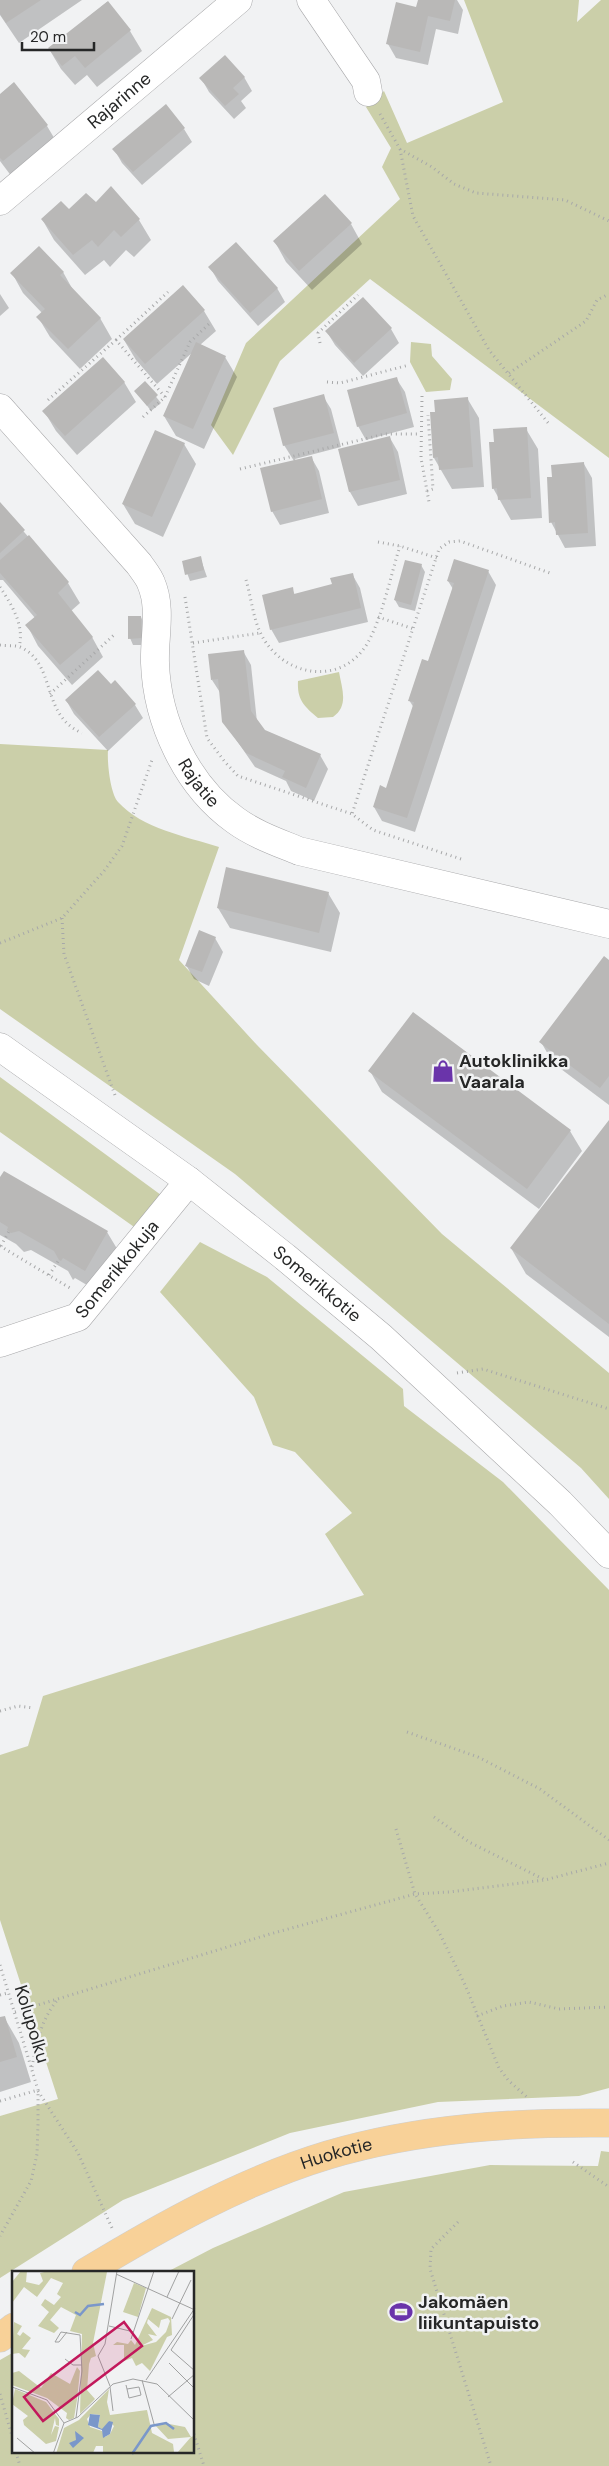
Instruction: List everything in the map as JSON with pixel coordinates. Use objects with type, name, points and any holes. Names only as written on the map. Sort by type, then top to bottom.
[{"type":"main road","name":"Huokotie","points":[[88,2271],[174,2222],[261,2179],[328,2155],[388,2140],[484,2126],[539,2123],[609,2123]]},
{"type":"main road","points":[[0,2314],[12,2308]]},
{"type":"main road","points":[[0,2338],[12,2329]]},
{"type":"street","name":"Rajarinne","points":[[0,202],[238,0]]},
{"type":"street","points":[[311,0],[366,81],[368,92]]},
{"type":"street","name":"Rajatie","points":[[0,408],[139,564],[151,583],[156,604],[155,662],[158,694],[165,722],[181,758],[205,791],[234,820],[265,837],[299,851],[609,924]]},
{"type":"street","name":"Somerikkotie","points":[[0,1047],[189,1180],[359,1318],[560,1503],[609,1554]]},
{"type":"street","name":"Somerikkokuja","points":[[0,1343],[78,1317],[189,1180]]},
{"type":"path","points":[[368,92],[400,149],[413,216],[489,350],[548,424]]},
{"type":"path","points":[[400,149],[432,166],[454,184],[476,193],[565,200],[609,221]]},
{"type":"path","points":[[48,400],[168,292]]},
{"type":"path","points":[[509,373],[586,321],[597,300],[609,294]]},
{"type":"path","points":[[320,343],[318,333],[358,295]]},
{"type":"path","points":[[143,417],[165,397],[190,342],[212,322]]},
{"type":"path","points":[[116,340],[165,397]]},
{"type":"path","points":[[327,382],[340,382],[409,365]]},
{"type":"path","points":[[422,396],[421,458],[429,502]]},
{"type":"path","points":[[427,491],[434,489],[428,415]]},
{"type":"path","points":[[240,468],[385,434],[420,434]]},
{"type":"path","points":[[352,814],[439,548],[448,542],[460,541],[550,573]]},
{"type":"path","points":[[378,542],[400,546],[437,558]]},
{"type":"path","points":[[246,580],[260,633],[278,656],[291,666],[304,671],[334,670],[357,656],[367,644],[400,546]]},
{"type":"path","points":[[0,587],[15,610],[22,638],[19,647]]},
{"type":"path","points":[[185,596],[207,738],[238,776],[352,814],[373,830],[461,859]]},
{"type":"path","points":[[378,616],[414,629]]},
{"type":"path","points":[[193,643],[260,633]]},
{"type":"path","points":[[50,694],[115,634]]},
{"type":"path","points":[[0,645],[19,647],[39,662],[50,694],[62,719],[72,728],[82,733]]},
{"type":"path","points":[[0,943],[62,918],[104,871],[122,846],[165,722]]},
{"type":"path","points":[[62,918],[64,954],[118,1102]]},
{"type":"path","points":[[9,1231],[0,1246],[77,1292],[96,1295]]},
{"type":"path","points":[[48,1275],[59,1260]]},
{"type":"path","points":[[433,1386],[444,1374],[483,1369],[609,1409]]},
{"type":"path","points":[[0,1711],[18,1706],[34,1708]]},
{"type":"path","points":[[407,1732],[478,1757],[540,1789],[609,1840]]},
{"type":"path","points":[[434,1817],[469,1842],[545,1880]]},
{"type":"path","points":[[396,1829],[415,1894],[440,1934],[478,2016],[499,2068],[508,2080],[532,2102]]},
{"type":"path","points":[[15,2012],[270,1934],[415,1894],[449,1892],[545,1880],[609,1863]]},
{"type":"path","name":"Kolupolku","points":[[0,1966],[38,2090]]},
{"type":"path","points":[[0,1995],[8,1993]]},
{"type":"path","points":[[32,2068],[38,2034],[48,2011],[60,1997]]},
{"type":"path","points":[[478,2016],[503,2006],[529,2002],[559,2009],[609,2007]]},
{"type":"path","points":[[0,2101],[38,2090]]},
{"type":"path","points":[[0,2236],[31,2182],[37,2154],[38,2090]]},
{"type":"path","points":[[38,2090],[78,2153],[106,2220],[123,2250]]},
{"type":"path","points":[[573,2162],[609,2187]]},
{"type":"path","points":[[458,2222],[431,2249],[430,2269],[491,2466]]},
{"type":"path","points":[[0,2394],[12,2436]]},
{"type":"path","points":[[195,2437],[204,2466]]},
{"type":"green space","points":[[464,0],[579,0],[577,22],[601,0],[609,0],[609,458],[370,279],[280,361],[233,455],[211,425],[246,343],[400,199],[382,167],[391,148],[366,107],[384,91],[407,143],[503,102]]},
{"type":"green space","points":[[411,342],[431,344],[432,356],[452,379],[450,390],[426,392],[410,362]]},
{"type":"green space","points":[[339,672],[343,691],[341,708],[333,717],[318,718],[302,702],[298,681]]},
{"type":"green space","points":[[0,744],[108,750],[113,792],[118,802],[128,811],[165,831],[219,847],[179,960],[257,1045],[442,1234],[609,1373],[609,1499],[581,1468],[235,1174],[0,1009]]},
{"type":"green space","points":[[0,1077],[161,1195],[137,1229],[0,1132]]},
{"type":"green space","points":[[200,1242],[267,1277],[403,1389],[404,1406],[503,1482],[609,1590],[609,2088],[579,2096],[438,2102],[290,2133],[123,2200],[0,2278],[0,2116],[58,2099],[0,1920],[0,1755],[28,1746],[43,1696],[364,1595],[325,1534],[352,1513],[295,1452],[273,1445],[254,1397],[160,1292]]},
{"type":"green space","name":"Jakomäen liikuntapuisto","points":[[601,2151],[609,2152],[609,2466],[0,2466],[0,2360],[12,2353],[12,2454],[195,2454],[195,2271],[169,2271],[213,2248],[344,2192],[490,2165],[598,2166]]},
{"type":"building","points":[[0,0],[41,0],[6,23],[0,14]]},
{"type":"building","points":[[418,0],[455,0],[450,21],[428,16],[420,52],[386,44],[396,2],[416,7]]},
{"type":"building","points":[[108,1],[131,30],[85,68],[75,56],[62,66],[48,48]]},
{"type":"building","points":[[225,55],[245,77],[233,88],[239,94],[225,106],[199,78]]},
{"type":"building","points":[[14,82],[48,125],[3,161],[0,158],[0,94]]},
{"type":"building","points":[[166,104],[185,128],[133,172],[112,149]]},
{"type":"building","points":[[111,186],[140,219],[121,237],[114,230],[98,247],[92,240],[73,255],[41,219],[61,201],[69,209],[86,193],[96,202]]},
{"type":"building","points":[[325,194],[352,223],[299,271],[273,241]]},
{"type":"building","points":[[236,242],[278,288],[250,313],[208,267]]},
{"type":"building","points":[[39,246],[64,272],[60,275],[101,318],[68,349],[36,317],[45,309],[10,273]]},
{"type":"building","points":[[183,285],[205,310],[145,364],[123,339]]},
{"type":"building","points":[[363,297],[392,328],[354,363],[325,331]]},
{"type":"building","points":[[196,342],[226,356],[193,429],[163,416]]},
{"type":"building","points":[[103,357],[125,382],[65,436],[42,411]]},
{"type":"building","points":[[397,377],[407,413],[357,427],[347,390]]},
{"type":"building","points":[[145,381],[158,395],[147,406],[134,391]]},
{"type":"building","points":[[324,394],[334,433],[283,446],[273,408]]},
{"type":"building","points":[[468,397],[473,467],[439,470],[438,457],[433,458],[430,412],[435,412],[434,400]]},
{"type":"building","points":[[527,427],[531,498],[498,500],[497,488],[492,489],[489,442],[494,442],[493,429]]},
{"type":"building","points":[[155,430],[185,443],[152,517],[122,504]]},
{"type":"building","points":[[390,436],[400,480],[349,492],[338,449]]},
{"type":"building","points":[[312,456],[322,499],[271,512],[260,468]]},
{"type":"building","points":[[584,462],[588,533],[556,535],[555,522],[549,523],[547,477],[552,477],[551,465]]},
{"type":"building","points":[[0,502],[25,530],[0,553]]},
{"type":"building","points":[[29,535],[69,582],[58,593],[93,637],[60,665],[25,625],[37,615],[0,573],[0,560]]},
{"type":"building","points":[[201,556],[204,570],[185,575],[182,561]]},
{"type":"building","points":[[454,559],[489,570],[407,818],[373,807],[380,785],[386,788],[414,702],[408,701],[422,659],[428,661],[454,583],[447,581]]},
{"type":"building","points":[[405,560],[422,564],[411,605],[394,600]]},
{"type":"building","points":[[353,573],[361,608],[270,630],[262,595],[293,587],[294,594],[332,584],[330,578]]},
{"type":"building","points":[[128,616],[141,616],[142,638],[128,639]]},
{"type":"building","points":[[244,650],[251,711],[265,730],[321,754],[306,788],[282,777],[285,771],[246,753],[222,722],[218,679],[211,680],[208,654]]},
{"type":"building","points":[[98,670],[111,684],[115,680],[136,704],[99,737],[65,700]]},
{"type":"building","points":[[226,867],[329,892],[319,933],[217,908]]},
{"type":"building","points":[[199,930],[216,937],[202,972],[185,966]]},
{"type":"building","points":[[604,956],[609,960],[609,1076],[600,1088],[539,1042]]},
{"type":"building","points":[[413,1012],[571,1130],[527,1189],[368,1071]]},
{"type":"building","points":[[609,1120],[609,1324],[510,1248]]},
{"type":"building","points":[[4,1171],[108,1231],[85,1271],[63,1258],[61,1261],[59,1260],[54,1251],[19,1231],[11,1233],[7,1230],[8,1227],[0,1222],[0,1177]]},
{"type":"building","points":[[5,2016],[17,2057],[0,2062],[0,2017]]},
{"type":"place","name":"Autoklinikka Vaarala","points":[[443,1071]]},
{"type":"place","name":"Jakomäen liikuntapuisto","points":[[401,2312]]}]
